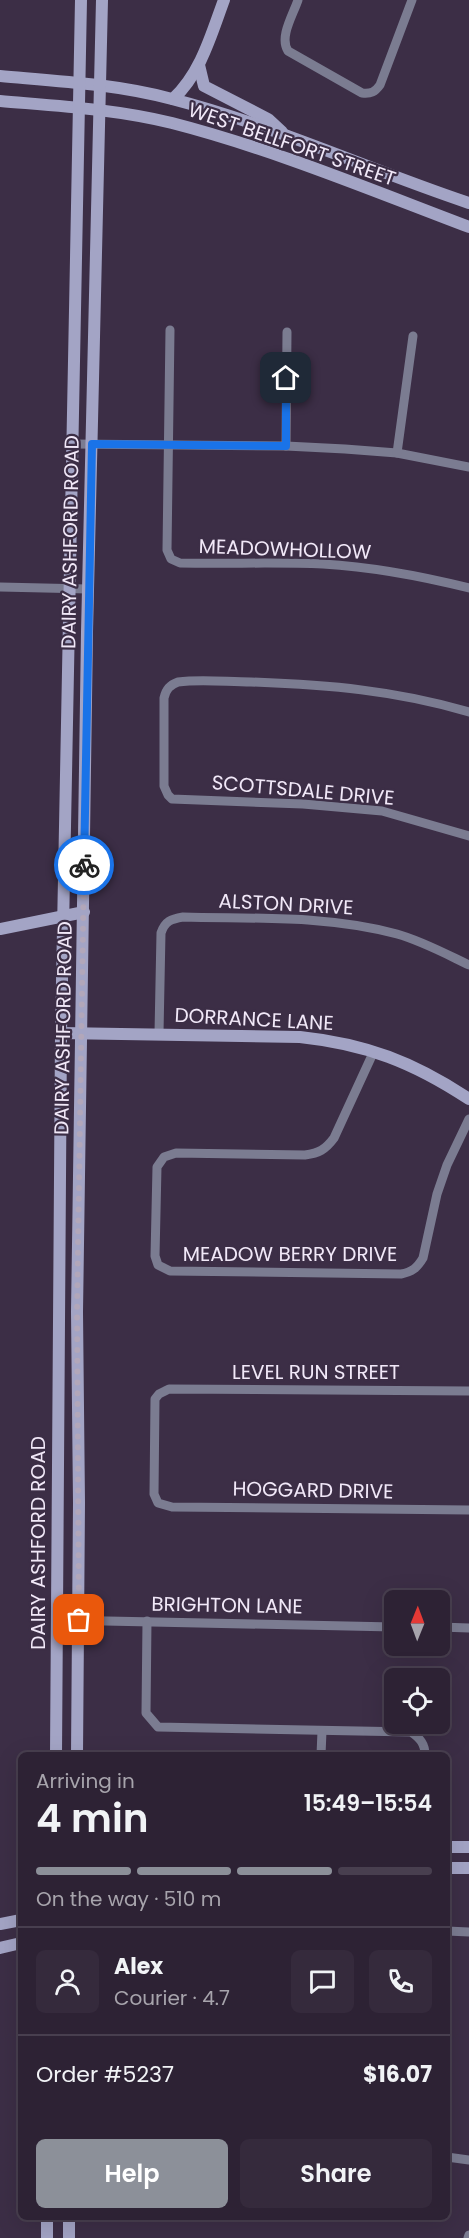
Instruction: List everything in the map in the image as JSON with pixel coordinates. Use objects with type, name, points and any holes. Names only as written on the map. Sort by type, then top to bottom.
[{"type":"main road","name":"DAIRY ASHFORD ROAD","points":[[56,1752],[61,1033],[81,0]]},
{"type":"main road","name":"DAIRY ASHFORD ROAD","points":[[77,1752],[79,1620],[77,1312],[88,588],[102,0]]},
{"type":"main road","points":[[173,99],[185,89],[199,65],[224,0]]},
{"type":"main road","points":[[199,65],[204,86],[268,119],[285,135]]},
{"type":"main road","name":"WEST BELLFORT STREET","points":[[0,76],[101,85],[173,99],[285,135],[469,203]]},
{"type":"main road","name":"WEST BELLFORT STREET","points":[[0,100],[78,106],[170,123],[231,140],[469,227]]},
{"type":"main road","points":[[340,178],[346,159]]},
{"type":"main road","points":[[75,274],[96,275]]},
{"type":"main road","points":[[0,929],[84,912]]},
{"type":"main road","name":"DORRANCE LANE","points":[[61,1033],[159,1033],[300,1037],[327,1040],[374,1051],[413,1068],[469,1099]]},
{"type":"main road","points":[[58,1311],[77,1312]]},
{"type":"main road","points":[[450,1847],[469,1847]]},
{"type":"main road","points":[[450,1868],[469,1868]]},
{"type":"main road","points":[[0,1924],[18,1921]]},
{"type":"main road","points":[[0,1948],[18,1944]]},
{"type":"main road","points":[[47,2220],[47,2238]]},
{"type":"main road","points":[[69,2220],[69,2238]]},
{"type":"street","points":[[298,0],[285,36],[285,47],[293,55],[367,94],[376,91],[380,85],[412,0]]},
{"type":"street","points":[[169,446],[170,330]]},
{"type":"street","points":[[286,446],[287,332]]},
{"type":"street","points":[[397,453],[413,336]]},
{"type":"street","points":[[72,444],[286,446],[397,453],[469,467]]},
{"type":"street","name":"MEADOWHOLLOW","points":[[169,446],[167,550],[171,559],[180,563],[322,564],[424,577],[469,588]]},
{"type":"street","points":[[0,587],[88,588]]},
{"type":"street","name":"SCOTTSDALE DRIVE","points":[[469,712],[388,692],[311,684],[189,680],[171,684],[165,691],[164,698],[164,786],[172,799],[303,804],[381,811],[469,836]]},
{"type":"street","name":"ALSTON DRIVE","points":[[159,1033],[161,933],[167,921],[183,917],[311,920],[354,925],[399,934],[469,965]]},
{"type":"street","name":"MEADOW BERRY DRIVE","points":[[374,1051],[334,1138],[326,1149],[305,1155],[176,1153],[164,1157],[157,1167],[155,1256],[161,1268],[170,1271],[401,1274],[410,1272],[418,1267],[423,1258],[437,1194],[447,1165],[469,1119]]},
{"type":"street","name":"LEVEL RUN STREET","points":[[158,1503],[153,1494],[155,1399],[169,1389],[469,1391]]},
{"type":"street","name":"HOGGARD DRIVE","points":[[158,1503],[172,1507],[469,1510]]},
{"type":"street","name":"BRIGHTON LANE","points":[[58,1620],[384,1627]]},
{"type":"street","points":[[147,1621],[146,1713],[152,1723],[158,1727],[168,1729],[411,1732],[420,1738],[425,1752]]},
{"type":"street","points":[[450,1628],[469,1628]]},
{"type":"street","points":[[321,1752],[322,1731]]},
{"type":"street","points":[[450,1931],[469,1932]]},
{"type":"street","points":[[450,2157],[469,2160]]},
{"type":"way so far","points":[[79,1620],[77,1312],[84,865]]},
{"type":"route","points":[[84,865],[92,444],[286,446],[286,378]]}]
